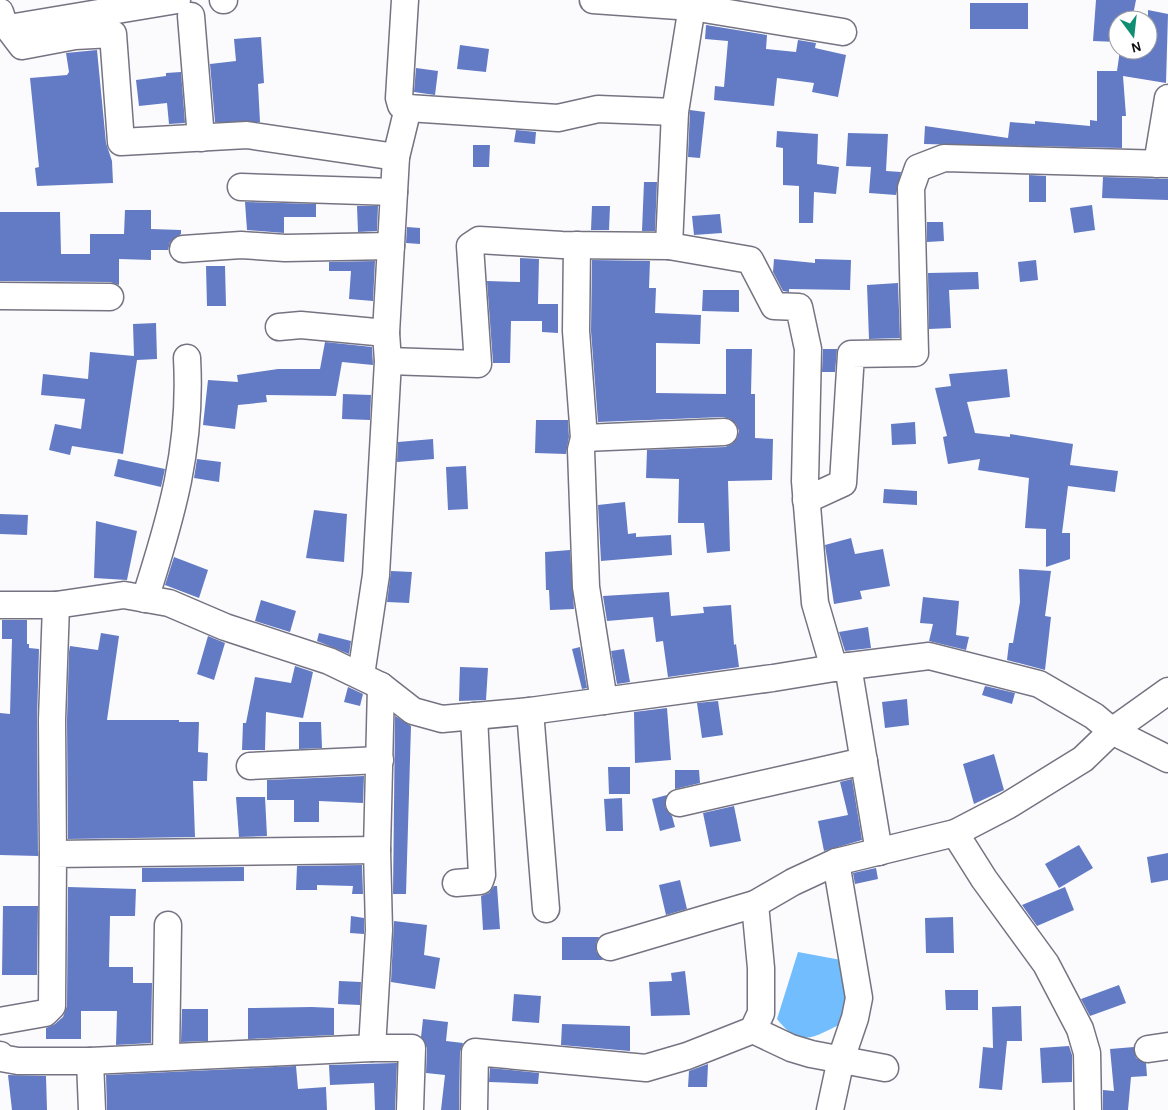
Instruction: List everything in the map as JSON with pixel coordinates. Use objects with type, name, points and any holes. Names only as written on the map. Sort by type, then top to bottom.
[{"type":"street","points":[[405,0],[398,98],[401,105],[408,108],[558,118],[598,109],[675,112]]},
{"type":"street","points":[[593,0],[692,4],[843,32]]},
{"type":"street","points":[[669,246],[675,112],[692,4]]},
{"type":"street","points":[[8,35],[184,8],[201,138]]},
{"type":"street","points":[[8,35],[75,36],[113,34],[121,142],[247,135],[396,157]]},
{"type":"street","points":[[806,500],[843,483],[851,354],[915,353],[911,188],[918,168],[944,158],[1162,164],[1168,98]]},
{"type":"street","points":[[372,1048],[379,930],[377,850],[380,760],[371,681],[388,361],[386,333],[396,157],[408,108]]},
{"type":"street","points":[[241,187],[394,192]]},
{"type":"street","points":[[388,361],[478,364],[470,246],[479,240],[577,245],[669,246],[750,260],[774,306],[798,307],[808,349],[805,481],[815,604],[841,667],[864,761],[879,852]]},
{"type":"street","points":[[183,249],[241,245],[285,248],[391,246]]},
{"type":"street","points":[[577,245],[576,331],[584,438],[581,450],[586,587],[604,701]]},
{"type":"street","points":[[0,296],[110,297]]},
{"type":"street","points":[[279,327],[302,325],[386,333]]},
{"type":"street","points":[[145,599],[169,524],[186,444],[190,398],[187,358]]},
{"type":"street","points":[[584,438],[724,432]]},
{"type":"street","points":[[0,605],[56,605],[124,595],[169,603],[225,628],[329,661],[371,681],[413,711],[442,719],[530,711],[929,656],[1039,684],[1094,716],[1112,731],[1168,759]]},
{"type":"street","points":[[0,1021],[46,1013],[52,1006],[52,720],[56,605]]},
{"type":"street","points":[[610,947],[755,904],[793,882],[836,862],[956,833],[1007,806],[1083,759],[1112,731],[1168,691]]},
{"type":"street","points":[[530,711],[546,908]]},
{"type":"street","points":[[456,883],[480,881],[482,875],[474,716]]},
{"type":"street","points":[[250,766],[380,760]]},
{"type":"street","points":[[679,803],[864,761]]},
{"type":"street","points":[[956,833],[984,879],[1046,964],[1080,1029],[1087,1052],[1088,1110]]},
{"type":"street","points":[[52,854],[377,850]]},
{"type":"street","points":[[830,1110],[841,1058],[855,1018],[859,998],[836,862]]},
{"type":"street","points":[[474,1110],[475,1052],[646,1068],[687,1056],[753,1030],[761,1013],[761,968],[755,904]]},
{"type":"street","points":[[166,1057],[168,925]]},
{"type":"street","points":[[753,1030],[791,1048],[885,1068]]},
{"type":"street","points":[[0,1056],[1,1058],[18,1061],[90,1061],[257,1055],[372,1048],[412,1048],[410,1110]]},
{"type":"street","points":[[90,1061],[92,1110]]},
{"type":"water","points":[[798,952],[841,960],[845,979],[847,1021],[810,1037],[794,1035],[777,1019]]},
{"type":"building","points":[[1096,0],[1136,0],[1134,10],[1108,10],[1108,42],[1093,41]]},
{"type":"building","points":[[970,3],[1028,3],[1028,29],[970,29]]},
{"type":"building","points":[[1158,12],[1168,14],[1166,83],[1123,76],[1126,116],[1122,116],[1122,148],[924,144],[925,126],[1008,138],[1010,122],[1035,124],[1035,121],[1090,126],[1090,120],[1097,121],[1097,71],[1117,71],[1119,60],[1158,60]]},
{"type":"building","points":[[706,25],[767,35],[766,49],[796,52],[798,40],[816,43],[815,48],[846,55],[838,97],[812,92],[814,83],[777,78],[774,106],[714,100],[715,86],[724,87],[728,41],[705,39]]},
{"type":"building","points":[[261,37],[264,83],[258,84],[260,122],[215,122],[210,64],[236,61],[234,39]]},
{"type":"building","points":[[460,45],[489,49],[486,72],[457,69]]},
{"type":"building","points":[[97,50],[106,143],[112,161],[113,183],[37,186],[35,168],[39,167],[30,78],[67,75],[69,72],[66,53]]},
{"type":"building","points":[[416,68],[438,71],[435,95],[414,92]]},
{"type":"building","points":[[181,72],[185,123],[169,124],[167,103],[139,106],[136,80],[166,76],[166,73]]},
{"type":"building","points":[[690,110],[705,112],[700,158],[688,157]]},
{"type":"building","points":[[516,130],[536,132],[535,144],[514,142]]},
{"type":"building","points":[[777,131],[818,134],[817,164],[839,167],[836,194],[814,192],[813,223],[799,223],[799,186],[783,185],[783,148],[776,147]]},
{"type":"building","points":[[848,133],[888,134],[886,171],[901,172],[896,195],[869,193],[871,167],[846,166]]},
{"type":"building","points":[[473,145],[490,145],[489,167],[473,167]]},
{"type":"building","points":[[1029,175],[1046,176],[1046,202],[1029,202]]},
{"type":"building","points":[[1103,177],[1168,179],[1168,200],[1102,198]]},
{"type":"building","points":[[644,182],[657,182],[655,231],[642,231]]},
{"type":"building","points":[[245,202],[316,204],[316,217],[284,217],[284,233],[247,230]]},
{"type":"building","points":[[1092,205],[1095,230],[1074,233],[1070,208]]},
{"type":"building","points":[[357,206],[378,206],[377,231],[358,232]]},
{"type":"building","points":[[592,206],[610,206],[609,230],[591,230]]},
{"type":"building","points":[[125,210],[151,210],[151,229],[181,230],[181,234],[170,242],[168,250],[151,250],[151,260],[119,259],[119,285],[110,282],[0,281],[0,212],[60,212],[61,254],[90,254],[90,234],[124,234]]},
{"type":"building","points":[[720,214],[722,233],[694,235],[692,216]]},
{"type":"building","points":[[927,222],[943,222],[944,241],[927,242]]},
{"type":"building","points":[[407,227],[420,228],[420,244],[406,243]]},
{"type":"building","points":[[520,258],[539,259],[538,304],[558,304],[558,333],[542,332],[542,321],[511,321],[510,363],[493,363],[487,281],[520,282]]},
{"type":"building","points":[[774,259],[815,263],[815,259],[851,260],[850,290],[789,289],[789,292],[783,291],[773,272]]},
{"type":"building","points":[[592,260],[650,261],[649,288],[656,288],[655,313],[701,315],[700,344],[656,343],[656,393],[726,394],[726,349],[752,349],[751,394],[755,394],[755,438],[773,439],[772,480],[728,481],[730,551],[707,553],[704,523],[678,523],[679,479],[646,478],[647,450],[725,447],[732,444],[737,438],[739,431],[736,424],[730,419],[723,417],[598,422],[591,331]]},
{"type":"building","points":[[1036,260],[1038,280],[1020,282],[1018,262]]},
{"type":"building","points":[[375,261],[373,301],[349,299],[351,271],[329,271],[329,262]]},
{"type":"building","points":[[206,266],[225,266],[226,306],[207,306]]},
{"type":"building","points":[[978,272],[979,289],[949,290],[951,328],[929,329],[928,273]]},
{"type":"building","points":[[898,283],[900,338],[869,339],[867,285]]},
{"type":"building","points":[[703,290],[739,290],[739,312],[702,311]]},
{"type":"building","points":[[156,323],[157,359],[137,360],[123,454],[72,446],[70,455],[49,450],[55,424],[81,429],[85,399],[41,395],[43,374],[88,379],[90,352],[134,356],[133,324]]},
{"type":"building","points":[[325,342],[372,347],[373,365],[342,362],[336,396],[266,395],[267,402],[238,405],[235,429],[203,425],[208,380],[238,382],[237,375],[278,369],[320,369]]},
{"type":"building","points":[[823,349],[837,349],[835,372],[822,372]]},
{"type":"building","points":[[1007,369],[1010,397],[967,402],[975,433],[1010,437],[1010,434],[1073,444],[1070,465],[1118,471],[1115,492],[1068,486],[1062,533],[1070,533],[1070,559],[1046,567],[1046,529],[1025,528],[1029,478],[978,470],[980,459],[948,464],[943,437],[947,436],[935,388],[951,386],[949,374]]},
{"type":"building","points":[[343,394],[371,395],[370,420],[342,419]]},
{"type":"building","points":[[536,420],[568,420],[569,437],[566,454],[535,453]]},
{"type":"building","points":[[915,422],[916,444],[892,445],[891,424]]},
{"type":"building","points":[[433,439],[434,459],[397,462],[398,442]]},
{"type":"building","points":[[118,459],[165,469],[161,487],[114,476]]},
{"type":"building","points":[[197,459],[221,462],[219,482],[194,478]]},
{"type":"building","points":[[466,466],[468,509],[448,510],[446,467]]},
{"type":"building","points":[[884,489],[917,491],[917,505],[883,503]]},
{"type":"building","points":[[625,502],[628,534],[636,533],[636,537],[671,535],[672,555],[601,561],[598,505]]},
{"type":"building","points":[[314,510],[347,514],[344,562],[306,558]]},
{"type":"building","points":[[0,514],[28,515],[27,535],[0,534]]},
{"type":"building","points":[[96,521],[137,531],[127,580],[94,578]]},
{"type":"building","points":[[851,538],[855,554],[883,549],[890,586],[860,591],[862,599],[834,604],[825,545]]},
{"type":"building","points":[[570,550],[574,609],[550,610],[549,590],[546,590],[545,552]]},
{"type":"building","points":[[174,557],[208,570],[199,598],[165,585]]},
{"type":"building","points":[[1019,569],[1051,571],[1045,616],[1051,617],[1045,670],[1007,660],[1009,643],[1013,643],[1020,602]]},
{"type":"building","points":[[391,571],[412,572],[409,603],[387,602]]},
{"type":"building","points":[[669,592],[671,616],[704,613],[703,607],[731,605],[734,645],[736,644],[739,667],[668,677],[663,641],[656,642],[653,617],[607,621],[603,596]]},
{"type":"building","points":[[923,597],[959,601],[956,635],[969,637],[966,650],[929,641],[933,624],[920,623]]},
{"type":"building","points":[[261,600],[296,611],[290,632],[255,621]]},
{"type":"building","points":[[2,620],[27,620],[27,644],[29,644],[29,648],[39,649],[37,720],[38,856],[0,855],[0,713],[10,714],[12,639],[2,639]]},
{"type":"building","points":[[868,627],[871,648],[845,651],[839,632]]},
{"type":"building","points":[[101,633],[119,636],[107,720],[179,720],[179,722],[199,722],[198,752],[208,753],[207,781],[193,781],[195,837],[68,839],[67,720],[69,652],[70,646],[98,650]]},
{"type":"building","points":[[319,633],[351,641],[349,654],[317,641]]},
{"type":"building","points":[[208,636],[225,643],[214,680],[197,674]]},
{"type":"building","points":[[580,647],[587,688],[582,689],[572,649]]},
{"type":"building","points":[[624,649],[630,682],[617,684],[611,651]]},
{"type":"building","points":[[295,666],[313,672],[303,718],[266,712],[265,750],[242,750],[243,723],[246,723],[255,677],[291,683]]},
{"type":"building","points":[[460,667],[488,668],[486,700],[459,701]]},
{"type":"building","points":[[985,686],[1015,693],[1012,704],[982,695]]},
{"type":"building","points":[[348,687],[363,694],[360,706],[344,702]]},
{"type":"building","points":[[907,699],[909,725],[885,728],[882,702]]},
{"type":"building","points":[[718,701],[723,735],[702,738],[697,703]]},
{"type":"building","points":[[667,708],[671,760],[635,763],[634,712]]},
{"type":"building","points":[[395,716],[411,726],[406,894],[393,894]]},
{"type":"building","points":[[299,722],[321,722],[322,748],[299,749]]},
{"type":"building","points":[[994,754],[1004,790],[974,804],[963,764]]},
{"type":"building","points":[[608,767],[630,767],[630,794],[609,794]]},
{"type":"building","points":[[675,770],[699,770],[700,783],[675,789]]},
{"type":"building","points":[[364,776],[363,803],[319,801],[319,822],[294,822],[294,800],[267,800],[267,780]]},
{"type":"building","points":[[852,779],[862,840],[824,851],[818,821],[848,815],[840,782]]},
{"type":"building","points":[[667,795],[665,807],[672,816],[675,827],[660,831],[652,799]]},
{"type":"building","points":[[236,797],[265,797],[267,836],[239,837]]},
{"type":"building","points":[[622,798],[623,831],[606,831],[604,799]]},
{"type":"building","points":[[734,806],[741,841],[710,847],[703,813]]},
{"type":"building","points":[[1079,845],[1093,868],[1059,888],[1045,864]]},
{"type":"building","points":[[1168,853],[1168,880],[1151,883],[1147,857]]},
{"type":"building","points":[[362,865],[363,894],[352,894],[353,886],[317,885],[317,890],[296,890],[297,866]]},
{"type":"building","points":[[244,867],[244,881],[142,882],[142,868]]},
{"type":"building","points":[[876,868],[878,879],[855,884],[853,873]]},
{"type":"building","points":[[680,880],[687,909],[666,915],[659,885]]},
{"type":"building","points":[[494,886],[497,886],[500,929],[483,930],[481,896],[489,893]]},
{"type":"building","points":[[68,887],[136,889],[135,916],[110,916],[109,967],[133,967],[133,983],[152,983],[151,1043],[116,1045],[117,1011],[81,1011],[81,1039],[46,1039],[46,1028],[55,1024],[63,1017],[67,1006]]},
{"type":"building","points":[[1065,887],[1074,910],[1037,926],[1022,905]]},
{"type":"building","points":[[3,906],[38,906],[37,975],[2,975]]},
{"type":"building","points":[[351,916],[364,918],[364,934],[350,933]]},
{"type":"building","points":[[953,917],[954,953],[926,953],[925,918]]},
{"type":"building","points":[[394,921],[427,925],[424,955],[440,958],[435,989],[391,982]]},
{"type":"building","points":[[562,937],[599,937],[596,943],[596,951],[603,960],[562,960]]},
{"type":"building","points":[[685,971],[690,1015],[651,1016],[649,982],[672,981],[671,973]]},
{"type":"building","points":[[339,981],[361,982],[360,1005],[338,1004]]},
{"type":"building","points":[[1119,985],[1126,1003],[1090,1016],[1081,999]]},
{"type":"building","points":[[945,990],[978,990],[978,1010],[946,1010]]},
{"type":"building","points":[[514,994],[541,996],[539,1023],[512,1021]]},
{"type":"building","points":[[1021,1006],[1022,1041],[1007,1041],[1002,1090],[979,1088],[983,1047],[993,1048],[992,1007]]},
{"type":"building","points":[[248,1008],[334,1008],[334,1035],[248,1039]]},
{"type":"building","points":[[182,1009],[208,1009],[208,1041],[181,1042]]},
{"type":"building","points":[[423,1019],[448,1022],[446,1041],[463,1043],[460,1052],[459,1110],[441,1110],[445,1075],[426,1073],[427,1048],[421,1037]]},
{"type":"building","points":[[562,1024],[630,1026],[630,1051],[561,1045]]},
{"type":"building","points":[[1069,1046],[1072,1055],[1072,1082],[1042,1083],[1040,1048]]},
{"type":"building","points":[[1134,1047],[1136,1058],[1146,1063],[1147,1076],[1131,1077],[1128,1110],[1103,1110],[1103,1090],[1114,1091],[1110,1049]]},
{"type":"building","points":[[397,1063],[395,1110],[375,1110],[374,1083],[330,1085],[329,1065]]},
{"type":"building","points":[[708,1064],[707,1087],[688,1087],[689,1071]]},
{"type":"building","points":[[296,1066],[298,1089],[326,1087],[327,1110],[107,1110],[106,1075]]},
{"type":"building","points":[[490,1068],[539,1073],[538,1084],[489,1082]]},
{"type":"building","points":[[8,1075],[46,1076],[47,1110],[12,1110]]}]
